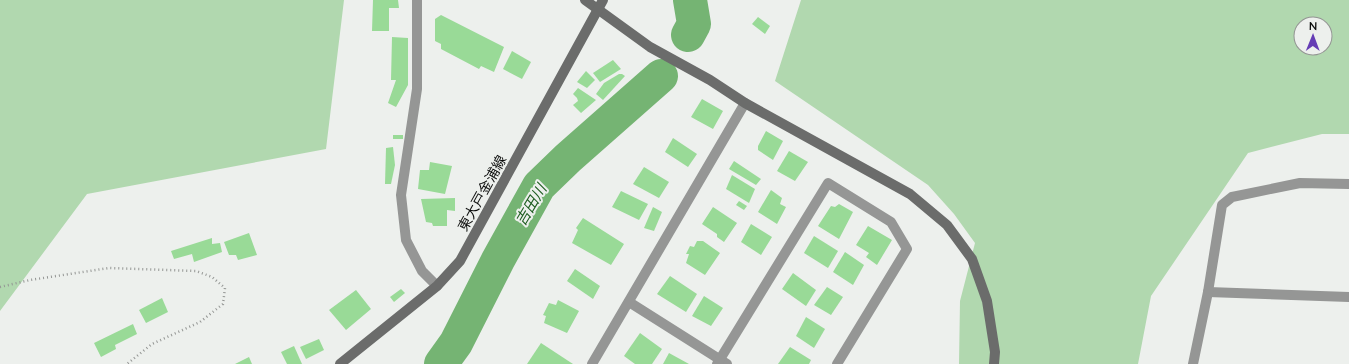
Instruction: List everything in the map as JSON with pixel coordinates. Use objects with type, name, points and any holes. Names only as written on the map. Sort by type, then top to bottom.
[{"type":"street","points":[[416,0],[417,89],[401,195],[406,240],[422,271],[437,286]]},
{"type":"street","points":[[585,0],[600,4],[650,47],[710,80],[745,103],[910,194],[947,226],[972,259],[987,301],[995,352],[994,364]]},
{"type":"street","name":"東大戸金浦線","points":[[340,364],[437,286],[460,261],[600,4]]},
{"type":"street","points":[[592,364],[745,103]]},
{"type":"street","points":[[629,302],[721,362],[828,183],[891,222],[907,249],[837,364]]},
{"type":"street","points":[[1193,364],[1208,292],[1222,206],[1232,197],[1300,183],[1349,184]]},
{"type":"street","points":[[1208,292],[1349,297]]},
{"type":"path","points":[[0,288],[30,280],[109,268],[196,271],[212,277],[225,288],[224,304],[200,322],[152,344],[127,364]]},
{"type":"green space","points":[[0,0],[344,0],[326,149],[87,194],[0,311]]},
{"type":"green space","points":[[801,0],[1349,0],[1349,134],[1322,134],[1248,153],[1151,296],[1138,364],[959,364],[960,301],[975,243],[954,214],[928,185],[775,81]]},
{"type":"building","points":[[373,0],[398,0],[399,8],[389,8],[389,31],[372,31]]},
{"type":"building","points":[[441,15],[504,47],[494,72],[481,66],[479,69],[441,49],[441,44],[435,41],[435,19]]},
{"type":"building","points":[[758,17],[770,26],[765,34],[752,24]]},
{"type":"building","points":[[392,37],[408,38],[408,85],[396,107],[388,103],[396,80],[391,80]]},
{"type":"building","points":[[512,51],[531,62],[522,79],[503,69]]},
{"type":"building","points":[[613,60],[621,69],[600,82],[593,73]]},
{"type":"building","points":[[586,71],[595,80],[587,88],[577,82]]},
{"type":"building","points":[[619,74],[625,76],[603,100],[596,94],[604,83]]},
{"type":"building","points":[[578,88],[596,100],[581,113],[573,105],[578,101],[573,94]]},
{"type":"building","points":[[702,99],[723,111],[713,129],[691,117]]},
{"type":"building","points":[[766,131],[783,141],[773,160],[758,150],[758,146]]},
{"type":"building","points":[[393,135],[403,135],[403,139],[393,139]]},
{"type":"building","points":[[673,138],[697,154],[688,167],[665,152]]},
{"type":"building","points":[[393,147],[395,165],[391,184],[385,184],[386,148]]},
{"type":"building","points":[[789,151],[808,162],[795,181],[777,171]]},
{"type":"building","points":[[734,161],[761,179],[756,185],[729,169]]},
{"type":"building","points":[[430,162],[452,166],[445,194],[418,189],[420,170],[429,170]]},
{"type":"building","points":[[644,167],[669,182],[659,198],[633,184]]},
{"type":"building","points":[[732,175],[755,189],[749,203],[726,189]]},
{"type":"building","points":[[771,190],[782,198],[780,204],[786,207],[777,224],[758,212]]},
{"type":"building","points":[[621,191],[648,204],[639,220],[612,207]]},
{"type":"building","points":[[455,198],[455,211],[447,210],[447,226],[433,226],[432,223],[426,222],[421,199]]},
{"type":"building","points":[[739,201],[747,206],[744,210],[736,205]]},
{"type":"building","points":[[839,204],[853,212],[839,239],[818,226],[831,206],[835,207]]},
{"type":"building","points":[[653,207],[662,212],[654,231],[644,228]]},
{"type":"building","points":[[713,207],[737,223],[724,242],[717,237],[717,234],[702,224]]},
{"type":"building","points":[[583,218],[624,244],[611,265],[572,243],[578,230],[576,228]]},
{"type":"building","points":[[751,224],[772,237],[761,255],[741,242]]},
{"type":"building","points":[[868,226],[892,240],[877,265],[866,257],[869,253],[856,245]]},
{"type":"building","points":[[249,233],[257,255],[238,260],[236,255],[229,255],[224,242]]},
{"type":"building","points":[[814,236],[838,251],[828,268],[804,253]]},
{"type":"building","points":[[212,238],[212,244],[220,243],[222,252],[194,262],[192,254],[174,259],[171,251]]},
{"type":"building","points":[[697,241],[703,241],[720,253],[705,275],[686,263],[689,254],[686,254],[690,246],[694,247]]},
{"type":"building","points":[[845,252],[864,265],[853,285],[833,272]]},
{"type":"building","points":[[575,269],[600,286],[593,299],[567,281]]},
{"type":"building","points":[[793,273],[816,290],[806,306],[782,289]]},
{"type":"building","points":[[670,276],[697,294],[686,312],[657,294]]},
{"type":"building","points":[[827,287],[843,297],[831,315],[814,305]]},
{"type":"building","points":[[401,289],[405,293],[394,302],[390,297]]},
{"type":"building","points":[[356,290],[371,309],[346,330],[329,310]]},
{"type":"building","points":[[704,296],[723,308],[711,326],[692,316]]},
{"type":"building","points":[[162,298],[168,312],[146,323],[139,310]]},
{"type":"building","points":[[558,300],[579,311],[567,333],[544,323],[546,316],[543,315],[549,303],[556,305]]},
{"type":"building","points":[[806,317],[825,329],[814,348],[796,336]]},
{"type":"building","points":[[133,324],[137,334],[115,345],[116,349],[101,357],[94,343]]},
{"type":"building","points":[[640,333],[662,349],[652,364],[635,364],[624,356]]},
{"type":"building","points":[[319,339],[324,350],[306,359],[300,347]]},
{"type":"building","points":[[541,343],[573,364],[527,364]]},
{"type":"building","points":[[294,346],[302,364],[287,364],[281,352]]},
{"type":"building","points":[[790,347],[811,360],[809,364],[778,364]]},
{"type":"building","points":[[669,353],[689,364],[663,364]]},
{"type":"building","points":[[249,357],[252,364],[235,364]]},
{"type":"waterway","name":"吉田川","points":[[688,35],[694,24],[690,0]]},
{"type":"waterway","name":"吉田川","points":[[441,364],[456,343],[498,260],[539,186],[568,158],[661,76]]}]
